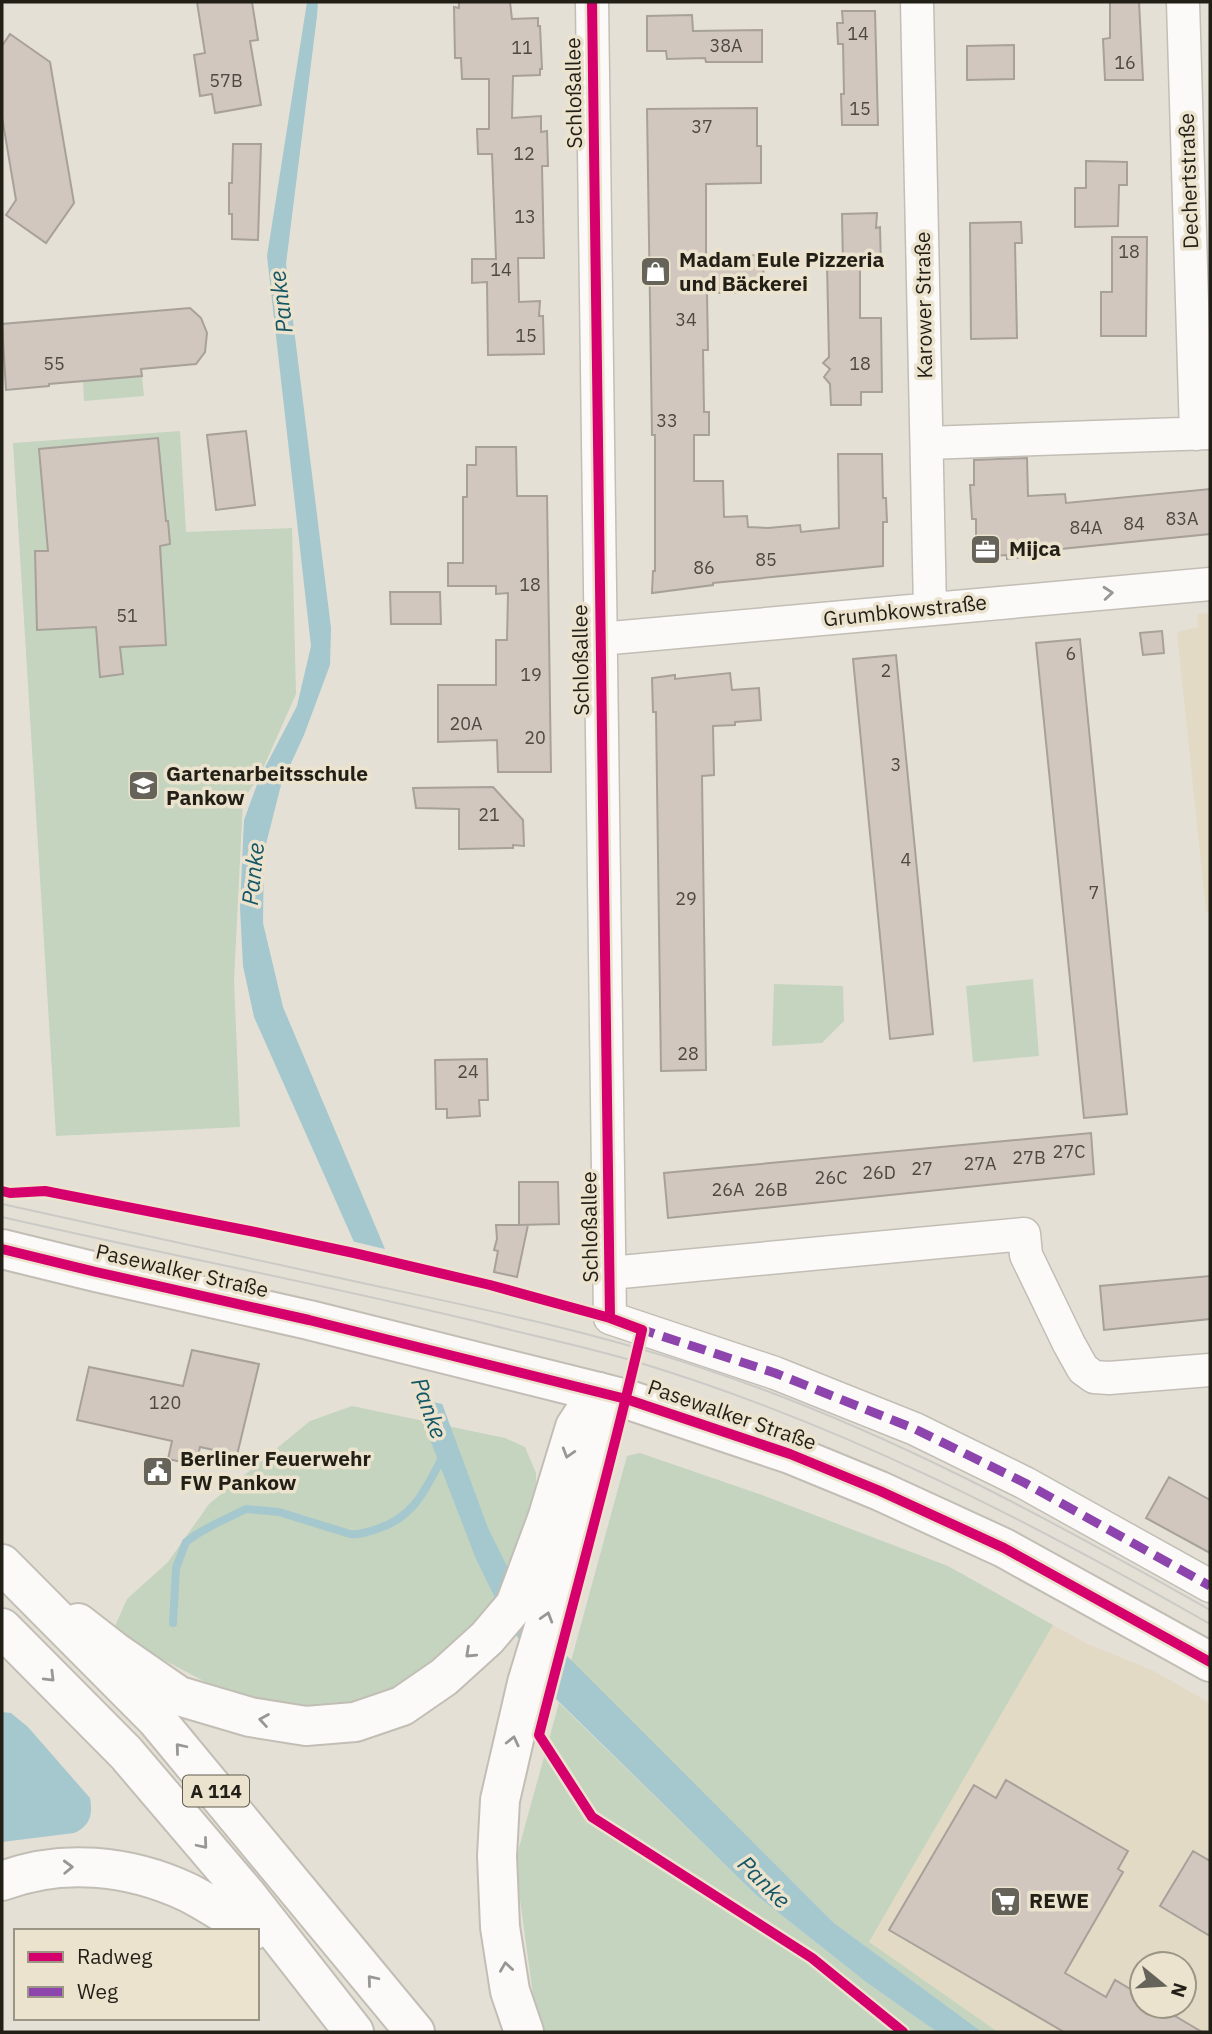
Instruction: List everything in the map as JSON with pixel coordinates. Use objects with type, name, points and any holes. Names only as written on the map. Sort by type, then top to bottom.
[{"type":"main road","name":"Pasewalker Straße","points":[[2,1249],[387,1339],[626,1399],[790,1454],[880,1490],[1003,1548],[1210,1662]]},
{"type":"main road","points":[[2,1562],[114,1651],[179,1696],[250,1717],[306,1727],[355,1722],[402,1706],[444,1677],[487,1638],[515,1605],[547,1519],[575,1427],[598,1392]]},
{"type":"main road","points":[[524,2032],[510,1991],[500,1927],[496,1856],[500,1800],[527,1682],[604,1429],[598,1392]]},
{"type":"main road","name":"A 114","points":[[2,1562],[156,1719],[415,2032]]},
{"type":"main road","name":"A 114","points":[[2,1628],[126,1753],[246,1894],[354,2032]]},
{"type":"main road","points":[[2,1881],[48,1868],[113,1869],[146,1877],[188,1893],[249,1929]]},
{"type":"main road","points":[[259,1935],[293,1955]]},
{"type":"street","name":"Schloßallee","points":[[592,2],[610,1318],[775,1373],[915,1429],[1024,1483],[1210,1586]]},
{"type":"street","name":"Karower Straße","points":[[917,2],[930,609]]},
{"type":"street","name":"Dechertstraße","points":[[927,443],[1201,423],[1183,2]]},
{"type":"street","name":"Grumbkowstraße","points":[[600,639],[1210,584]]},
{"type":"street","name":"Schloßallee","points":[[610,1273],[1024,1234],[1026,1255],[1083,1369],[1094,1377],[1109,1378],[1210,1370]]},
{"type":"shaded area","points":[[1210,613],[1210,912],[1206,912],[1177,632],[1198,627],[1197,614]]},
{"type":"shaded area","points":[[1053,1625],[1088,1644],[1154,1671],[1210,1703],[1210,2032],[998,2032],[868,1942]]},
{"type":"green space","points":[[142,376],[144,396],[84,401],[83,381]]},
{"type":"green space","name":"Gartenarbeitsschule Pankow","points":[[180,431],[186,532],[292,528],[296,694],[261,773],[243,800],[234,980],[240,1127],[56,1136],[13,443]]},
{"type":"green space","points":[[1033,979],[1039,1056],[973,1062],[966,986]]},
{"type":"green space","points":[[774,984],[843,986],[844,1021],[822,1043],[772,1046]]},
{"type":"green space","points":[[352,1406],[505,1438],[525,1447],[536,1473],[536,1507],[517,1577],[446,1662],[383,1695],[349,1703],[300,1709],[226,1693],[151,1653],[115,1626],[127,1599],[168,1562],[209,1504],[310,1421]]},
{"type":"green space","points":[[640,1453],[762,1495],[948,1566],[1053,1625],[869,1942],[998,2032],[982,2032],[834,1923],[571,1661],[627,1456]]},
{"type":"green space","points":[[559,1703],[756,1895],[866,1982],[937,2032],[538,2032],[515,1862]]},
{"type":"water","name":"Panke","points":[[307,2],[318,2],[317,16],[286,264],[331,628],[330,665],[304,735],[281,785],[264,852],[263,923],[283,1007],[385,1249],[488,1528],[515,1582],[564,1653],[834,1923],[982,2032],[937,2032],[866,1982],[756,1895],[553,1696],[500,1608],[476,1559],[354,1242],[254,1017],[243,966],[240,908],[244,820],[259,779],[297,706],[311,646],[267,256]]},
{"type":"water","points":[[2,1712],[11,1713],[28,1727],[90,1798],[91,1810],[84,1827],[74,1833],[2,1842]]},
{"type":"pier","points":[[351,1241],[389,1250],[447,1405],[409,1397]]},
{"type":"building","points":[[197,2],[252,2],[258,40],[250,41],[261,105],[215,113],[212,94],[200,96],[194,55],[205,53]]},
{"type":"building","points":[[459,2],[510,2],[512,19],[538,18],[540,26],[542,69],[540,75],[513,76],[512,118],[541,116],[541,132],[547,131],[548,166],[542,166],[544,258],[518,258],[519,302],[540,301],[539,316],[543,316],[544,354],[488,355],[487,282],[472,283],[472,259],[496,259],[492,154],[478,154],[477,129],[489,129],[489,79],[462,79],[461,58],[455,58],[454,7],[459,8]]},
{"type":"building","points":[[1110,2],[1139,2],[1143,80],[1105,80],[1103,39],[1110,38]]},
{"type":"building","points":[[842,11],[875,11],[878,125],[842,125],[843,44],[838,44],[837,23],[843,23]]},
{"type":"building","points":[[692,15],[693,31],[762,30],[762,62],[706,62],[705,58],[667,59],[666,51],[647,51],[647,16]]},
{"type":"building","points":[[10,34],[50,62],[74,203],[46,243],[6,215],[16,200],[2,117],[2,46]]},
{"type":"building","points":[[1014,45],[1014,79],[967,80],[967,46]]},
{"type":"building","points":[[757,108],[761,183],[706,184],[706,257],[763,255],[764,292],[707,293],[708,350],[703,350],[704,412],[709,412],[709,435],[694,435],[694,481],[723,481],[724,517],[747,516],[748,527],[800,525],[801,532],[839,528],[838,454],[882,454],[883,498],[886,498],[887,522],[883,522],[883,566],[713,583],[652,593],[655,571],[655,435],[652,435],[647,109]]},
{"type":"building","points":[[233,144],[261,144],[258,240],[232,239],[229,183],[232,183]]},
{"type":"building","points":[[1086,161],[1127,162],[1127,185],[1119,185],[1118,226],[1075,227],[1075,188],[1086,188]]},
{"type":"building","points":[[877,213],[876,228],[880,227],[881,267],[860,268],[860,318],[881,318],[882,392],[861,392],[861,405],[831,405],[830,384],[824,377],[830,369],[823,363],[829,357],[827,264],[843,264],[842,214]]},
{"type":"building","points":[[1021,222],[1022,243],[1015,243],[1017,338],[971,339],[970,223]]},
{"type":"building","points":[[1112,237],[1147,237],[1146,336],[1101,336],[1101,292],[1112,292]]},
{"type":"building","points":[[190,308],[201,318],[207,333],[205,352],[196,364],[141,369],[142,376],[6,390],[2,324]]},
{"type":"building","points":[[246,431],[255,505],[216,510],[207,435]]},
{"type":"building","points":[[158,438],[170,544],[160,546],[166,645],[120,647],[123,674],[100,677],[96,627],[37,630],[35,551],[48,551],[39,449]]},
{"type":"building","points":[[476,447],[516,447],[517,496],[547,496],[551,772],[498,772],[497,740],[438,742],[438,685],[496,685],[496,640],[507,640],[508,593],[496,594],[496,586],[448,586],[448,563],[463,563],[463,497],[467,497],[467,465],[476,465]]},
{"type":"building","points":[[1027,458],[1028,496],[1065,494],[1066,503],[1210,489],[1210,534],[1041,551],[1041,555],[1007,559],[1007,555],[976,557],[976,519],[972,519],[970,485],[974,485],[974,460]]},
{"type":"building","points":[[390,592],[440,592],[441,624],[391,624]]},
{"type":"building","points":[[1162,631],[1164,653],[1143,655],[1140,633]]},
{"type":"building","points":[[1080,639],[1127,1114],[1084,1118],[1036,643]]},
{"type":"building","points":[[896,655],[933,1034],[890,1039],[853,659]]},
{"type":"building","points":[[730,673],[732,690],[759,688],[761,720],[713,726],[714,775],[702,776],[706,1070],[661,1071],[656,712],[653,712],[652,678],[675,675],[675,679]]},
{"type":"building","points":[[493,787],[523,820],[524,846],[459,849],[459,809],[416,808],[413,788]]},
{"type":"building","points":[[487,1059],[488,1100],[479,1100],[480,1116],[447,1118],[447,1109],[436,1109],[435,1060]]},
{"type":"building","points":[[1091,1133],[1094,1174],[668,1218],[664,1173]]},
{"type":"building","points":[[519,1182],[558,1182],[559,1224],[519,1225]]},
{"type":"building","points":[[496,1225],[528,1225],[517,1277],[494,1272],[498,1251],[494,1250],[497,1239]]},
{"type":"building","points":[[1210,1276],[1210,1319],[1104,1330],[1100,1286]]},
{"type":"building","points":[[192,1350],[259,1364],[237,1455],[200,1447],[196,1465],[168,1459],[172,1441],[77,1420],[89,1367],[183,1386]]},
{"type":"building","points":[[1169,1477],[1210,1500],[1210,1553],[1146,1518]]},
{"type":"building","name":"REWE","points":[[1006,1780],[1128,1851],[1118,1869],[1123,1872],[1065,1973],[1106,1997],[1115,1980],[1128,1988],[1128,2020],[1182,2020],[1202,2032],[1064,2032],[889,1930],[974,1785],[996,1798]]},
{"type":"building","points":[[1193,1851],[1210,1861],[1210,1936],[1160,1906]]},
{"type":"waterway","points":[[173,1623],[176,1568],[186,1542],[197,1534],[246,1509],[279,1512],[350,1534],[370,1531],[390,1524],[410,1509],[425,1490],[443,1456]]},
{"type":"tram line","points":[[2,1204],[534,1321],[699,1367],[766,1391],[897,1445],[1024,1508],[1210,1610]]},
{"type":"tram line","points":[[2,1217],[487,1324],[637,1362],[712,1387],[786,1414],[931,1477],[1002,1511],[1210,1624]]},
{"type":"marked path","points":[[637,1328],[775,1373],[915,1429],[1025,1483],[1210,1586]]},
{"type":"cycle path","points":[[592,2],[610,1318]]},
{"type":"cycle path","points":[[2,1191],[45,1191],[354,1253],[490,1285],[610,1318],[642,1330],[539,1735],[592,1817],[812,1958],[903,2032]]},
{"type":"cycle path","points":[[2,1249],[309,1320],[626,1399],[790,1454],[880,1491],[1004,1548],[1210,1662]]},
{"type":"place","name":"Madam Eule Pizzeria und Bäckerei","points":[[656,272]]},
{"type":"place","name":"Mijca","points":[[986,549]]},
{"type":"place","name":"Gartenarbeitsschule Pankow","points":[[143,786]]},
{"type":"place","name":"Berliner Feuerwehr FW Pankow","points":[[157,1471]]},
{"type":"place","name":"REWE","points":[[1006,1901]]}]
